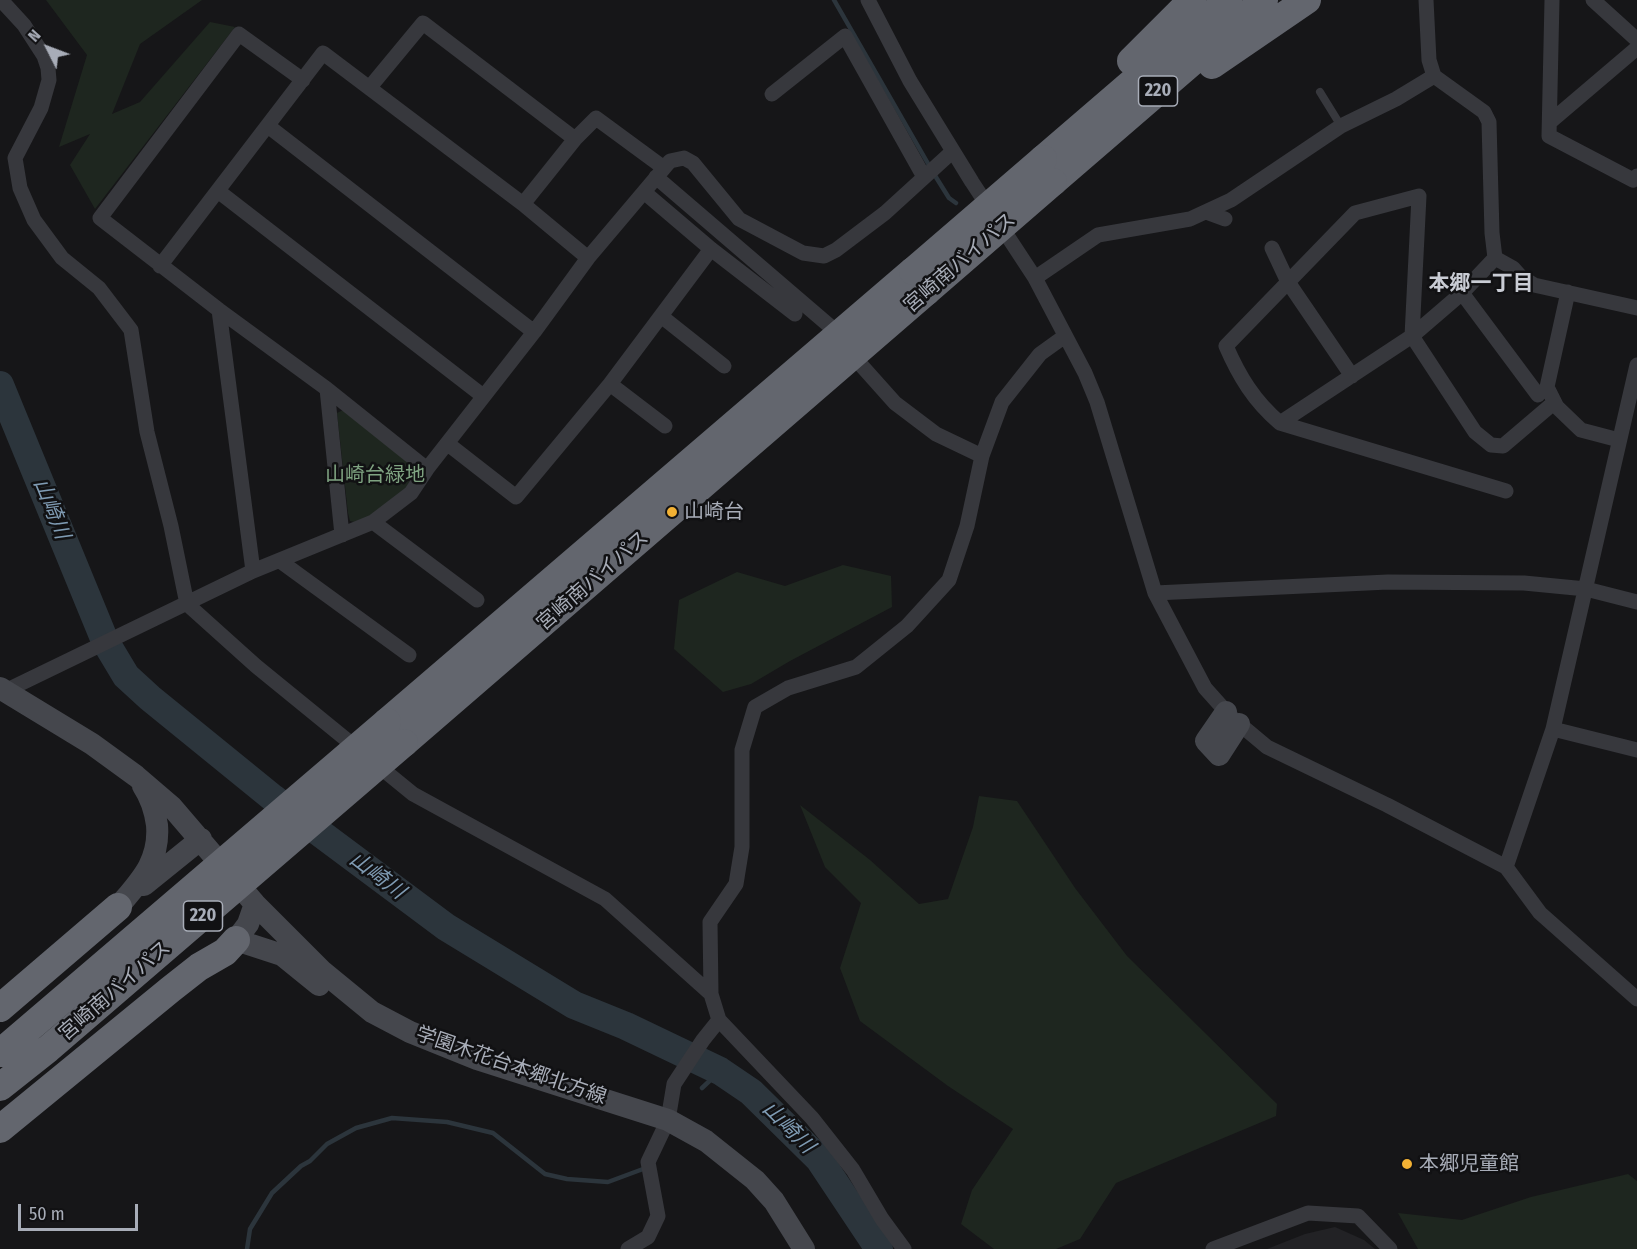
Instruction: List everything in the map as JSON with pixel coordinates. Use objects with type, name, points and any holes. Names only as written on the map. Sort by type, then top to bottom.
[{"type":"highway","points":[[1087,136],[1134,57],[1192,0]]},
{"type":"highway","name":"宮崎南バイパス","points":[[0,1087],[395,733],[1048,171],[1228,0]]},
{"type":"highway","name":"宮崎南バイパス","points":[[1087,136],[1264,0]]},
{"type":"highway","points":[[1087,136],[1143,118],[1206,70],[1307,0]]},
{"type":"highway","name":"宮崎南バイパス","points":[[0,1053],[395,733]]},
{"type":"highway","points":[[0,1008],[118,907]]},
{"type":"highway","points":[[0,1129],[171,989],[199,967],[225,952],[236,940]]},
{"type":"main road","name":"学園木花台本郷北方線","points":[[2,691],[92,744],[136,776],[171,806],[255,904],[322,971],[372,1012],[410,1032],[477,1059],[668,1120],[706,1141],[755,1180],[774,1201],[804,1249]]},
{"type":"main road","points":[[118,907],[143,878],[154,857],[158,840],[151,798],[136,776]]},
{"type":"main road","points":[[118,907],[201,839]]},
{"type":"main road","points":[[255,904],[248,924],[236,940],[282,955],[348,1007],[372,1012]]},
{"type":"street","points":[[1,0],[24,25],[45,56],[48,68],[49,80],[41,108],[15,158],[20,189],[34,220],[62,258],[99,288],[131,330],[147,432],[171,526],[187,604],[256,666],[413,794],[605,899],[711,994]]},
{"type":"street","points":[[868,0],[910,81],[1035,278],[1085,373],[1097,402],[1155,593],[1205,688],[1232,718],[1267,747],[1506,867],[1540,913],[1637,999]]},
{"type":"street","points":[[1426,0],[1429,60],[1434,75],[1484,112],[1489,122],[1492,233],[1495,258]]},
{"type":"street","points":[[1552,0],[1549,136],[1632,180],[1637,176]]},
{"type":"street","points":[[1593,0],[1637,40]]},
{"type":"street","points":[[370,87],[423,23],[575,139]]},
{"type":"street","points":[[303,80],[239,34],[99,218],[160,266],[327,389],[427,469]]},
{"type":"street","points":[[772,94],[845,36],[924,177]]},
{"type":"street","points":[[1550,122],[1637,48]]},
{"type":"street","points":[[160,266],[323,52],[523,204],[588,258]]},
{"type":"street","points":[[1035,278],[1098,235],[1190,219],[1231,200],[1341,126],[1396,99],[1434,75]]},
{"type":"street","points":[[523,204],[575,139],[597,118],[660,172],[846,345],[895,404],[936,434],[982,456]]},
{"type":"street","points":[[268,126],[534,332]]},
{"type":"street","points":[[2,691],[253,571],[373,522],[411,493],[588,258],[670,161],[684,158],[693,163],[732,212],[748,225],[803,253],[824,256],[836,250],[885,213],[953,151]]},
{"type":"street","points":[[218,191],[483,396]]},
{"type":"street","points":[[644,192],[711,249],[795,314]]},
{"type":"street","points":[[1506,491],[1280,423],[1240,379],[1226,346],[1355,213],[1419,196],[1412,336],[1475,432],[1491,445],[1503,446],[1550,406]]},
{"type":"street","points":[[1206,212],[1225,219]]},
{"type":"street","points":[[1272,248],[1288,282],[1352,376]]},
{"type":"street","points":[[448,444],[516,497],[610,384],[711,249]]},
{"type":"street","points":[[1495,258],[1514,268],[1521,277],[1534,285],[1637,308]]},
{"type":"street","points":[[1280,423],[1412,336],[1461,293],[1495,258]]},
{"type":"street","points":[[1568,292],[1547,387],[1557,407],[1581,430],[1619,440]]},
{"type":"street","points":[[1461,293],[1538,395]]},
{"type":"street","points":[[219,310],[253,571]]},
{"type":"street","points":[[661,316],[724,366]]},
{"type":"street","points":[[904,1249],[882,1219],[853,1170],[812,1118],[719,1020],[711,994],[710,922],[736,884],[742,847],[742,750],[755,707],[788,688],[856,667],[907,626],[949,580],[967,526],[982,456],[1002,402],[1040,354],[1065,336]]},
{"type":"street","points":[[1506,867],[1553,729],[1637,365]]},
{"type":"street","points":[[610,384],[666,426]]},
{"type":"street","points":[[327,389],[342,535]]},
{"type":"street","points":[[373,522],[477,600]]},
{"type":"street","points":[[280,561],[409,655]]},
{"type":"street","points":[[1155,593],[1388,582],[1524,583],[1586,589],[1637,602]]},
{"type":"street","points":[[1553,729],[1637,750]]},
{"type":"street","points":[[628,1249],[648,1237],[658,1216],[648,1162],[668,1120],[676,1079],[719,1020]]},
{"type":"street","points":[[1214,1249],[1308,1213],[1358,1216],[1390,1249]]},
{"type":"lane","points":[[1320,92],[1341,126]]},
{"type":"shaded area","points":[[1335,1227],[1364,1240],[1375,1249],[1267,1249],[1305,1234]]},
{"type":"green space","points":[[46,0],[202,0],[140,44],[112,114],[140,102],[210,22],[235,27],[95,209],[70,165],[90,134],[59,147],[87,55]]},
{"type":"green space","name":"山崎台緑地","points":[[345,409],[415,465],[417,479],[395,502],[358,523],[350,521],[348,513],[337,413]]},
{"type":"green space","points":[[843,565],[891,576],[892,607],[751,684],[723,692],[674,649],[679,600],[737,572],[785,586]]},
{"type":"green space","points":[[979,796],[1017,801],[1075,888],[1127,956],[1277,1104],[1276,1116],[1116,1183],[1080,1239],[1056,1249],[994,1249],[961,1224],[972,1190],[1013,1129],[948,1086],[860,1021],[840,968],[861,903],[825,867],[800,805],[870,860],[919,904],[948,899],[973,827]]},
{"type":"green space","points":[[1628,1174],[1637,1181],[1637,1249],[1418,1249],[1398,1213],[1462,1220],[1531,1197]]},
{"type":"waterway","points":[[834,0],[930,167]]},
{"type":"waterway","points":[[934,174],[949,198],[956,203]]},
{"type":"waterway","name":"山崎川","points":[[0,385],[105,641],[126,676],[273,798],[446,927],[574,1005],[626,1026],[720,1071],[751,1092],[819,1159],[879,1249]]},
{"type":"waterway","points":[[702,1088],[720,1071]]},
{"type":"waterway","points":[[247,1249],[250,1229],[272,1193],[301,1166],[310,1161],[327,1144],[356,1128],[392,1118],[447,1122],[493,1133],[545,1174],[567,1179],[608,1182],[643,1169]]},
{"type":"place","name":"山崎台","points":[[672,512]]},
{"type":"place","name":"本郷児童館","points":[[1407,1164]]},
{"type":"district","name":"本郷一丁目","points":[[1481,284]]}]
